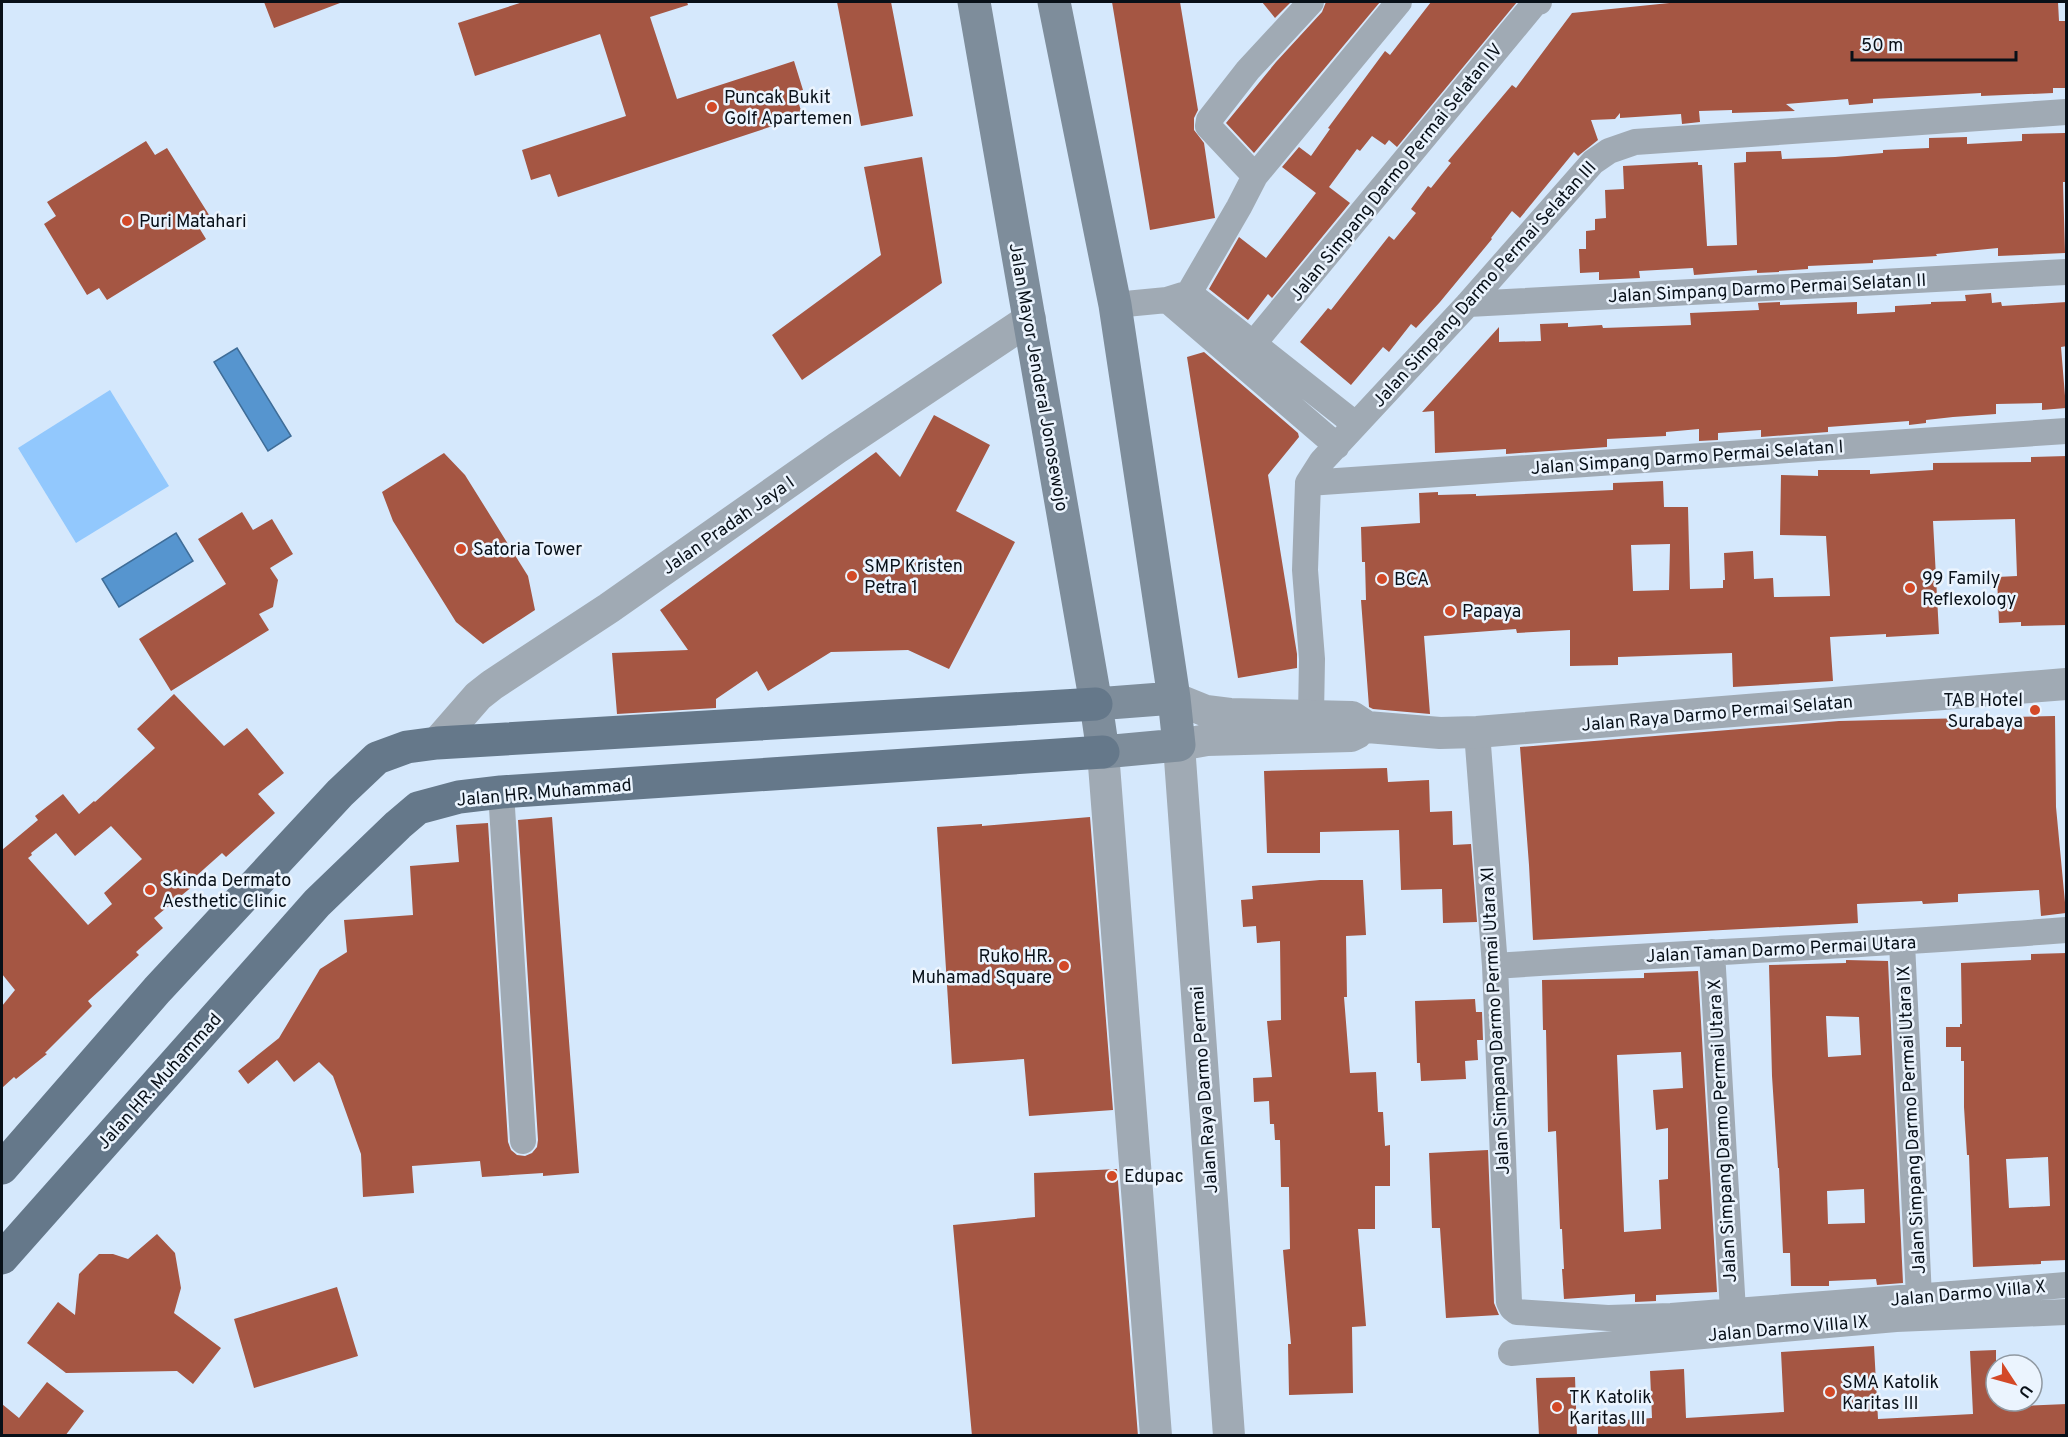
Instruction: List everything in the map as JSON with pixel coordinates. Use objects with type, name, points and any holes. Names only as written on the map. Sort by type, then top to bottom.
[{"type":"main road","name":"Jalan Mayor Jenderal Jonosewojo","points":[[974,2],[1103,752]]},
{"type":"main road","points":[[1054,2],[1115,305],[1174,698],[1179,745],[1103,752]]},
{"type":"main road","points":[[2,1168],[157,990],[340,793],[377,758],[407,747],[437,743],[1174,698]]},
{"type":"main road","name":"Jalan HR. Muhammad","points":[[2,1258],[317,903],[418,808],[459,797],[501,792],[1103,752]]},
{"type":"street","points":[[1255,176],[1208,126],[1209,120],[1248,70],[1311,2]]},
{"type":"street","points":[[1178,297],[1239,207],[1255,176],[1399,2]]},
{"type":"street","name":"Jalan Simpang Darmo Permai Selatan IV","points":[[1246,352],[1535,3],[1539,2]]},
{"type":"street","name":"Jalan Simpang Darmo Permai Selatan III","points":[[1308,483],[1322,461],[1355,424],[1468,304],[1593,162],[1609,151],[1635,142],[2067,112]]},
{"type":"street","name":"Jalan Simpang Darmo Permai Selatan II","points":[[1468,304],[2067,272]]},
{"type":"street","points":[[1115,305],[1178,297],[1246,352],[1355,424]]},
{"type":"street","name":"Jalan Pradah Jaya I","points":[[437,743],[478,696],[492,685],[609,608],[837,448],[1030,319]]},
{"type":"street","points":[[1246,352],[1336,446]]},
{"type":"street","name":"Jalan Simpang Darmo Permai Selatan I","points":[[1308,483],[2067,431]]},
{"type":"street","points":[[1308,483],[1305,570],[1312,659],[1311,715]]},
{"type":"street","name":"Jalan Raya Darmo Permai Selatan","points":[[1179,745],[1207,740],[1351,736],[1367,728],[1440,733],[1477,732],[2067,684]]},
{"type":"street","name":"Jalan Raya Darmo Permai Selatan","points":[[1174,698],[1206,711],[1230,714],[1352,717],[1367,728]]},
{"type":"street","name":"Jalan Simpang Darmo Permai Utara XI","points":[[1477,732],[1495,966],[1509,1302],[1512,1308]]},
{"type":"street","name":"Jalan Raya Darmo Permai","points":[[1179,745],[1229,1436]]},
{"type":"street","points":[[1103,752],[1156,1436]]},
{"type":"street","points":[[501,792],[523,1141]]},
{"type":"street","name":"Jalan Taman Darmo Permai Utara","points":[[1495,966],[1902,943],[2067,930]]},
{"type":"street","name":"Jalan Simpang Darmo Permai Utara IX","points":[[1902,943],[1919,1298]]},
{"type":"street","name":"Jalan Simpang Darmo Permai Utara X","points":[[1712,952],[1733,1311]]},
{"type":"street","name":"Jalan Darmo Villa X","points":[[1512,1308],[1517,1312],[1608,1318],[1919,1298],[2067,1285]]},
{"type":"street","name":"Jalan Darmo Villa IX","points":[[1511,1353],[1896,1319],[2067,1312]]},
{"type":"shaded area","points":[[237,348],[291,436],[268,451],[214,362]]},
{"type":"shaded area","points":[[110,390],[169,486],[76,543],[18,448]]},
{"type":"shaded area","points":[[176,533],[193,561],[119,607],[102,579]]},
{"type":"building","points":[[264,2],[339,2],[340,3],[274,28]]},
{"type":"building","name":"Puncak Bukit Golf Apartemen","points":[[523,2],[687,2],[688,5],[650,17],[677,99],[794,61],[803,90],[795,93],[803,116],[558,197],[550,174],[531,180],[522,150],[626,116],[600,34],[475,76],[458,23]]},
{"type":"building","points":[[837,2],[891,2],[913,116],[861,126]]},
{"type":"building","points":[[1112,2],[1180,2],[1198,110],[1194,118],[1194,130],[1204,143],[1215,218],[1150,230]]},
{"type":"building","points":[[1262,2],[1291,2],[1275,18]]},
{"type":"building","points":[[1326,2],[1380,2],[1254,153],[1226,123],[1276,62],[1322,12]]},
{"type":"building","points":[[1431,2],[1517,2],[1397,147],[1389,140],[1385,145],[1372,136],[1360,151],[1357,149],[1329,187],[1350,203],[1272,298],[1268,294],[1248,320],[1209,289],[1239,237],[1266,258],[1316,193],[1282,167],[1299,147],[1311,156],[1330,129],[1328,128],[1385,51],[1390,55]]},
{"type":"building","points":[[1679,2],[2058,2],[2059,21],[2067,21],[2067,88],[2053,88],[2053,93],[1981,96],[1981,93],[1873,99],[1873,103],[1849,105],[1848,99],[1786,104],[1795,111],[1732,113],[1732,110],[1699,111],[1700,122],[1682,124],[1681,114],[1620,118],[1620,113],[1615,119],[1591,120],[1598,140],[1578,156],[1574,152],[1520,218],[1512,211],[1492,239],[1416,328],[1411,324],[1389,352],[1383,347],[1351,385],[1300,342],[1328,308],[1331,310],[1389,236],[1394,240],[1416,213],[1411,209],[1428,186],[1431,188],[1451,163],[1448,161],[1512,85],[1516,88],[1572,13]]},
{"type":"building","points":[[2065,133],[2066,182],[2063,182],[2065,253],[1998,256],[1998,248],[1936,254],[1937,256],[1873,260],[1873,263],[1808,266],[1808,269],[1779,272],[1757,273],[1757,270],[1694,275],[1693,268],[1639,271],[1640,278],[1599,280],[1599,272],[1580,273],[1579,249],[1586,249],[1586,231],[1595,230],[1595,219],[1606,218],[1605,190],[1624,189],[1623,166],[1698,162],[1698,165],[1702,165],[1707,246],[1737,245],[1734,163],[1746,162],[1746,152],[1781,151],[1782,159],[1835,157],[1883,153],[1883,150],[1929,148],[1929,138],[1967,137],[1967,144],[2022,141],[2022,134]]},
{"type":"building","name":"Puri Matahari","points":[[146,141],[155,155],[167,148],[211,218],[198,226],[206,239],[107,300],[99,288],[87,295],[44,224],[56,216],[47,202]]},
{"type":"building","points":[[922,157],[942,283],[802,380],[772,335],[881,255],[864,167]]},
{"type":"building","points":[[1991,293],[1992,303],[2001,302],[2002,306],[2067,302],[2067,346],[2061,347],[2066,408],[2042,410],[2042,403],[1996,404],[1996,414],[1926,420],[1926,423],[1909,425],[1909,421],[1828,427],[1828,432],[1761,437],[1761,430],[1718,433],[1718,440],[1699,441],[1699,429],[1666,432],[1666,436],[1607,439],[1607,447],[1506,454],[1506,449],[1435,453],[1434,411],[1422,412],[1499,327],[1499,342],[1541,341],[1540,324],[1568,323],[1568,327],[1602,325],[1603,328],[1691,325],[1690,313],[1759,310],[1758,303],[1780,302],[1780,305],[1857,302],[1857,314],[1895,312],[1895,306],[1966,301],[1965,295]]},
{"type":"building","points":[[1204,352],[1298,433],[1299,437],[1268,475],[1297,654],[1297,668],[1238,678],[1187,357]]},
{"type":"building","name":"SMP Kristen Petra 1","points":[[934,415],[990,445],[956,511],[1015,542],[949,669],[908,650],[831,652],[768,691],[757,671],[716,699],[716,708],[617,714],[612,653],[688,650],[660,610],[876,452],[900,477]]},
{"type":"building","name":"Satoria Tower","points":[[444,453],[465,475],[528,576],[535,610],[483,644],[456,622],[393,521],[382,492]]},
{"type":"building","points":[[2067,456],[2067,625],[2021,626],[2021,622],[1999,623],[1997,577],[2017,576],[2015,519],[1933,521],[1939,634],[1830,637],[1833,681],[1733,687],[1732,653],[1618,657],[1618,665],[1570,666],[1570,630],[1517,633],[1516,629],[1424,636],[1430,714],[1369,707],[1361,600],[1366,600],[1361,527],[1420,523],[1419,493],[1476,494],[1476,496],[1613,490],[1613,483],[1663,481],[1664,507],[1688,507],[1690,589],[1723,588],[1724,553],[1753,551],[1754,579],[1773,578],[1774,597],[1830,596],[1826,536],[1780,535],[1781,475],[1818,476],[1818,470],[1870,470],[1870,474],[1933,470],[1933,463],[2031,462],[2031,457]],"holes":[[[1670,544],[1669,590],[1633,591],[1631,545]]]},
{"type":"building","points":[[242,512],[253,530],[272,519],[293,554],[270,568],[278,580],[273,607],[259,614],[269,630],[171,691],[139,639],[226,584],[198,539]]},
{"type":"building","points":[[174,694],[224,746],[247,728],[284,773],[258,794],[275,813],[226,857],[222,853],[195,877],[199,881],[154,918],[163,928],[136,952],[139,955],[88,1001],[92,1006],[45,1053],[47,1054],[2,1088],[2,1006],[15,990],[2,974],[2,850],[38,820],[35,816],[63,794],[79,814],[95,802],[155,748],[137,729]],"holes":[[[111,826],[142,859],[104,893],[112,904],[88,925],[28,858],[56,833],[75,856]]]},
{"type":"building","points":[[2055,716],[2056,807],[2066,913],[2041,916],[2039,890],[1958,894],[1958,902],[1857,904],[1858,923],[1533,940],[1520,747],[1839,721]]},
{"type":"building","points":[[1387,768],[1388,782],[1429,780],[1430,812],[1452,811],[1453,845],[1471,844],[1477,922],[1443,923],[1442,889],[1401,890],[1399,830],[1320,832],[1320,853],[1267,853],[1264,771]]},
{"type":"building","points":[[552,817],[579,1173],[482,1177],[480,1161],[412,1166],[414,1193],[363,1197],[361,1154],[333,1076],[319,1062],[294,1082],[277,1060],[248,1084],[238,1071],[279,1038],[320,969],[347,952],[344,920],[413,915],[410,866],[459,862],[456,825],[488,823],[508,1142],[511,1150],[517,1155],[525,1156],[532,1153],[537,1147],[538,1140],[518,820]]},
{"type":"building","points":[[1090,817],[1113,1110],[1029,1116],[1024,1059],[952,1064],[937,827],[982,824],[982,826]]},
{"type":"building","points":[[1320,880],[1363,880],[1366,935],[1346,936],[1347,997],[1344,997],[1350,1073],[1376,1072],[1378,1112],[1383,1112],[1385,1146],[1390,1145],[1390,1186],[1375,1186],[1375,1229],[1358,1229],[1366,1326],[1352,1327],[1353,1393],[1289,1395],[1288,1344],[1291,1344],[1283,1250],[1290,1249],[1289,1187],[1281,1187],[1280,1140],[1275,1140],[1274,1124],[1270,1124],[1269,1101],[1254,1102],[1253,1078],[1272,1077],[1267,1021],[1281,1020],[1280,941],[1257,943],[1256,926],[1243,927],[1241,900],[1253,899],[1252,886]]},
{"type":"building","points":[[2067,953],[2067,1260],[2041,1261],[2041,1264],[1973,1267],[1969,1155],[1967,1155],[1964,1107],[1964,1061],[1961,1061],[1961,1047],[1946,1047],[1946,1027],[1960,1027],[1962,1024],[1961,963],[2031,960],[2031,954]],"holes":[[[2048,1157],[2050,1206],[2009,1208],[2006,1159]]]},
{"type":"building","points":[[1846,960],[1888,961],[1903,1283],[1877,1285],[1876,1279],[1829,1281],[1829,1286],[1791,1286],[1790,1253],[1783,1253],[1772,1076],[1769,965],[1846,963]],"holes":[[[1826,1016],[1859,1017],[1861,1055],[1828,1057]],[[1864,1189],[1865,1223],[1828,1224],[1827,1191]]]},
{"type":"building","points":[[1698,971],[1717,1292],[1656,1295],[1656,1301],[1635,1302],[1635,1294],[1564,1299],[1556,1131],[1548,1132],[1546,1030],[1543,1030],[1542,980],[1644,978],[1644,973]],"holes":[[[1681,1052],[1683,1088],[1653,1090],[1656,1130],[1668,1128],[1668,1179],[1659,1180],[1661,1229],[1624,1232],[1617,1055]]]},
{"type":"building","points":[[1475,999],[1476,1012],[1482,1012],[1483,1040],[1477,1040],[1478,1060],[1465,1061],[1466,1079],[1421,1081],[1420,1063],[1417,1063],[1415,1001]]},
{"type":"building","points":[[1488,1150],[1494,1303],[1499,1315],[1446,1318],[1440,1228],[1432,1228],[1429,1153]]},
{"type":"building","points":[[1117,1169],[1138,1436],[972,1436],[953,1225],[1035,1217],[1034,1173]]},
{"type":"building","points":[[157,1234],[175,1253],[181,1288],[174,1313],[221,1348],[193,1384],[177,1371],[66,1373],[27,1343],[58,1302],[75,1315],[79,1274],[99,1254],[113,1254],[128,1259]]},
{"type":"building","points":[[337,1287],[358,1356],[254,1388],[234,1319]]},
{"type":"building","name":"SMA Katolik Karitas III","points":[[1874,1346],[1878,1419],[1973,1414],[1970,1351],[1996,1350],[1996,1353],[1984,1353],[1984,1413],[2044,1413],[2044,1405],[2067,1404],[2067,1436],[1598,1436],[1598,1422],[1652,1418],[1650,1371],[1684,1369],[1686,1418],[1784,1412],[1781,1352]]},
{"type":"building","name":"TK Katolik Karitas III","points":[[1575,1377],[1577,1436],[1539,1436],[1536,1378]]},
{"type":"building","points":[[47,1382],[84,1411],[65,1436],[2,1436],[2,1404],[19,1418]]},
{"type":"place","name":"Puncak Bukit Golf Apartemen","points":[[712,107]]},
{"type":"place","name":"Puri Matahari","points":[[127,221]]},
{"type":"place","name":"Satoria Tower","points":[[461,549]]},
{"type":"place","name":"SMP Kristen Petra 1","points":[[852,576]]},
{"type":"place","name":"BCA","points":[[1382,579]]},
{"type":"place","name":"99 Family Reflexology","points":[[1910,588]]},
{"type":"place","name":"Papaya","points":[[1450,611]]},
{"type":"place","name":"TAB Hotel Surabaya","points":[[2035,710]]},
{"type":"place","name":"Skinda Dermato Aesthetic Clinic","points":[[150,890]]},
{"type":"place","name":"Ruko HR. Muhamad Square","points":[[1064,966]]},
{"type":"place","name":"Edupac","points":[[1112,1176]]},
{"type":"place","name":"SMA Katolik Karitas III","points":[[1830,1392]]},
{"type":"place","name":"TK Katolik Karitas III","points":[[1557,1407]]}]
